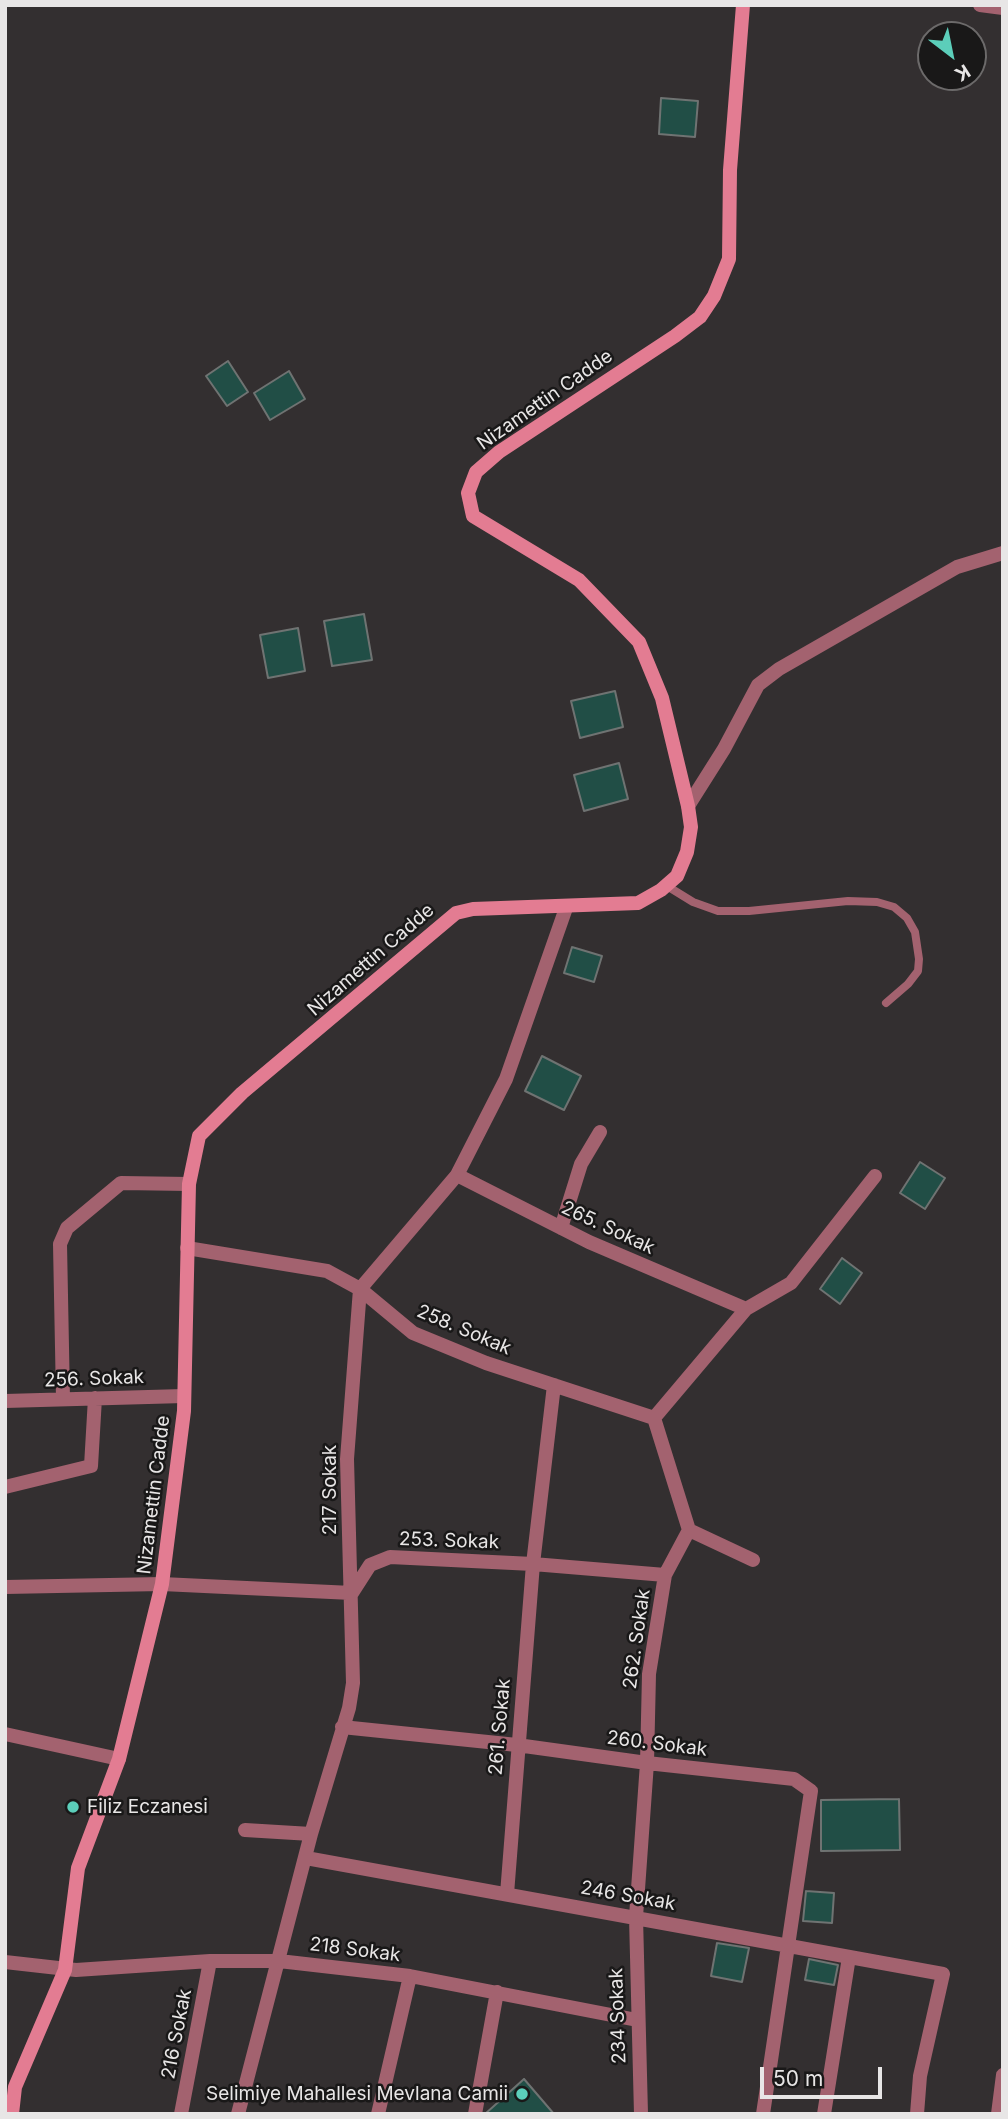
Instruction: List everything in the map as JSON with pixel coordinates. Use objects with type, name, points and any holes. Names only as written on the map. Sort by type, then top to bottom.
[{"type":"street","name":"Nizamettin Cadde","points":[[12,2114],[15,2087],[65,1970],[78,1868],[119,1759],[162,1584],[184,1396],[189,1184],[199,1136],[242,1093],[445,920],[473,909],[566,908],[638,903],[667,886],[677,876],[687,852],[691,827],[688,806],[662,698],[639,642],[579,580],[473,516],[468,493],[476,472],[499,452],[700,317],[713,296],[729,259],[730,170],[743,5]]},
{"type":"street","points":[[980,5],[1003,8]]},
{"type":"street","points":[[688,806],[724,749],[758,685],[779,669],[957,567],[1003,553]]},
{"type":"street","points":[[360,1289],[457,1175],[506,1079],[566,908]]},
{"type":"street","points":[[561,1228],[581,1164],[600,1132]]},
{"type":"street","name":"265. Sokak","points":[[457,1175],[561,1228],[746,1310]]},
{"type":"street","points":[[753,1560],[689,1530],[654,1418],[746,1310],[790,1283],[875,1176]]},
{"type":"street","points":[[63,1399],[60,1244],[67,1228],[121,1183],[189,1184]]},
{"type":"street","name":"258. Sokak","points":[[187,1248],[327,1271],[360,1289],[413,1333],[486,1363],[654,1418]]},
{"type":"street","name":"217 Sokak","points":[[238,2114],[311,1834],[341,1727],[349,1708],[353,1683],[347,1459],[360,1289]]},
{"type":"street","name":"261. Sokak","points":[[507,1894],[533,1564],[554,1385]]},
{"type":"street","name":"256. Sokak","points":[[5,1401],[184,1396]]},
{"type":"street","points":[[5,1487],[91,1466],[95,1398]]},
{"type":"street","name":"262. Sokak","points":[[636,1917],[647,1763],[649,1674],[665,1576],[689,1530]]},
{"type":"street","name":"253. Sokak","points":[[352,1593],[370,1565],[390,1557],[533,1564],[665,1576]]},
{"type":"street","points":[[5,1587],[162,1584],[352,1593]]},
{"type":"street","name":"260. Sokak","points":[[341,1727],[517,1745],[794,1779],[811,1791],[789,1944]]},
{"type":"street","points":[[5,1734],[119,1759]]},
{"type":"street","points":[[245,1830],[311,1834]]},
{"type":"street","name":"246 Sokak","points":[[306,1858],[943,1974],[920,2076],[917,2114]]},
{"type":"street","name":"234 Sokak","points":[[636,1917],[641,2114]]},
{"type":"street","points":[[763,2114],[789,1944]]},
{"type":"street","points":[[824,2114],[849,1957]]},
{"type":"street","name":"218 Sokak","points":[[5,1962],[65,1970],[210,1961],[279,1961],[410,1976],[637,2020]]},
{"type":"street","name":"216 Sokak","points":[[181,2114],[210,1961]]},
{"type":"street","points":[[378,2114],[410,1976]]},
{"type":"street","points":[[475,2114],[497,1992]]},
{"type":"street","points":[[998,2114],[1003,2075]]},
{"type":"lane","points":[[667,886],[694,902],[718,911],[749,911],[849,901],[877,902],[894,907],[907,918],[915,932],[919,959],[918,971],[908,984],[886,1003]]},
{"type":"building","points":[[661,98],[698,101],[695,137],[659,134]]},
{"type":"building","points":[[228,361],[248,392],[227,406],[206,376]]},
{"type":"building","points":[[289,371],[305,399],[270,420],[254,393]]},
{"type":"building","points":[[364,614],[372,660],[332,666],[324,621]]},
{"type":"building","points":[[298,628],[305,671],[268,678],[260,635]]},
{"type":"building","points":[[615,691],[623,727],[580,738],[571,701]]},
{"type":"building","points":[[619,763],[628,799],[584,811],[574,775]]},
{"type":"building","points":[[572,947],[602,956],[594,982],[564,973]]},
{"type":"building","points":[[542,1056],[581,1076],[564,1110],[525,1091]]},
{"type":"building","points":[[920,1162],[945,1178],[925,1209],[900,1193]]},
{"type":"building","points":[[842,1258],[862,1273],[840,1304],[820,1289]]},
{"type":"building","points":[[899,1799],[900,1850],[821,1851],[821,1800]]},
{"type":"building","points":[[806,1891],[834,1893],[832,1923],[803,1921]]},
{"type":"building","points":[[717,1943],[749,1948],[742,1982],[711,1976]]},
{"type":"building","points":[[809,1959],[838,1965],[834,1985],[805,1980]]},
{"type":"building","name":"Selimiye Mahallesi Mevlana Camii","points":[[524,2079],[554,2114],[485,2114]]},
{"type":"place","name":"Filiz Eczanesi","points":[[73,1807]]},
{"type":"place","name":"Selimiye Mahallesi Mevlana Camii","points":[[522,2094]]}]
